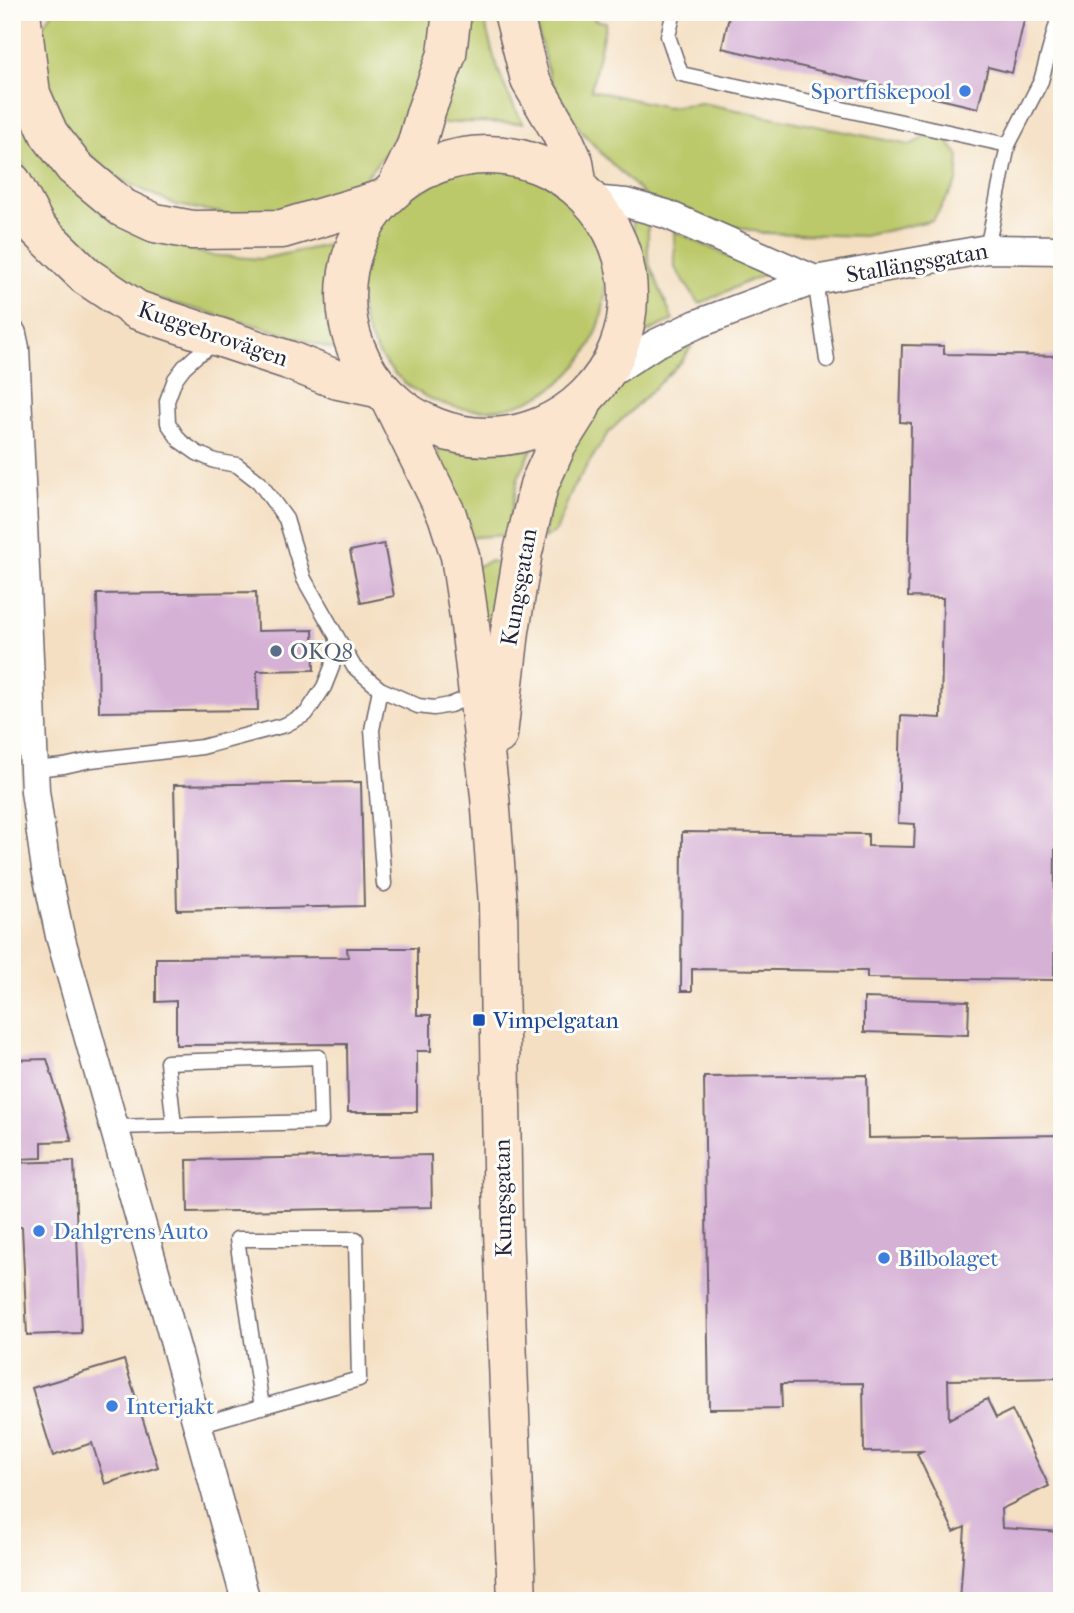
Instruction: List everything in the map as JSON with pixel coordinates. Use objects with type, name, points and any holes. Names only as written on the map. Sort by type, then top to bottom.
[{"type":"main road","points":[[390,193],[416,146],[447,54],[452,12]]},
{"type":"main road","points":[[513,12],[530,80],[560,131],[584,194]]},
{"type":"main road","points":[[24,14],[31,94],[49,134],[74,167],[123,208],[155,223],[192,230],[282,229],[390,193],[422,170],[446,160],[469,155],[504,155],[532,161],[556,172],[584,194]]},
{"type":"main road","name":"Kuggebrovägen","points":[[12,182],[37,228],[86,276],[137,310],[386,395]]},
{"type":"main road","name":"Kungsgatan","points":[[390,193],[369,217],[356,240],[348,268],[345,298],[348,325],[355,346],[370,375],[386,395],[447,514],[460,556],[469,617],[491,796],[498,904],[503,1230],[517,1601]]},
{"type":"main road","name":"Kungsgatan","points":[[491,796],[510,631],[523,552],[539,485],[557,445],[618,351],[626,323],[629,296],[627,272],[620,247],[601,211],[584,194]]},
{"type":"main road","points":[[386,395],[432,427],[463,436],[491,438],[520,434],[544,426],[568,412],[596,386]]},
{"type":"street","name":"Stallängsgatan","points":[[584,194],[666,214],[815,280]]},
{"type":"street","name":"Stallängsgatan","points":[[596,386],[655,344],[697,324],[815,280],[987,249],[1062,250]]},
{"type":"street","points":[[12,334],[16,361],[35,791],[46,869],[60,936],[246,1601]]},
{"type":"lane","points":[[674,12],[668,36],[681,74],[1008,145]]},
{"type":"lane","points":[[987,249],[1008,145],[1041,81],[1060,12]]},
{"type":"lane","points":[[815,280],[827,360]]},
{"type":"lane","points":[[223,338],[196,356],[175,379],[167,401],[168,423],[180,441],[215,461],[237,466],[259,482],[286,519],[304,579],[354,667],[380,689],[418,706],[434,708],[450,705],[477,693]]},
{"type":"lane","points":[[34,769],[202,747],[285,725],[306,714],[324,687],[332,667],[337,640]]},
{"type":"lane","points":[[380,689],[372,730],[384,884]]},
{"type":"lane","points":[[114,1127],[321,1122],[319,1057],[167,1062],[174,1125]]},
{"type":"lane","points":[[198,1424],[359,1379],[356,1238],[237,1239],[262,1406]]},
{"type":"green space","points":[[12,12],[24,95],[161,241],[209,255],[261,259],[347,241],[342,318],[344,353],[266,328],[139,294],[88,260],[43,209],[19,156],[12,129]]},
{"type":"green space","points":[[53,12],[440,12],[422,92],[386,152],[357,188],[284,218],[227,214],[176,205],[121,180],[81,148],[56,117],[33,39]]},
{"type":"green space","points":[[461,12],[483,12],[498,69],[523,123],[432,124]]},
{"type":"green space","points":[[533,12],[595,12],[594,20],[606,22],[591,90],[667,107],[702,103],[910,145],[927,136],[946,139],[959,156],[957,182],[933,220],[864,236],[762,233],[689,215],[647,198],[580,130],[550,79]]},
{"type":"green space","points":[[494,164],[518,169],[540,178],[569,200],[585,218],[596,240],[603,263],[603,311],[596,334],[585,356],[569,374],[551,390],[518,405],[494,410],[470,410],[446,405],[413,390],[379,356],[361,311],[359,275],[364,251],[379,218],[413,184],[458,166]]},
{"type":"green space","points":[[632,212],[648,218],[648,258],[673,320],[643,334],[636,271]]},
{"type":"green space","points":[[674,231],[766,273],[699,304],[675,268]]},
{"type":"green space","points":[[682,334],[691,347],[682,361],[608,433],[573,488],[556,531],[544,539],[549,486],[582,429],[619,384]]},
{"type":"green space","points":[[532,449],[518,478],[507,535],[458,538],[437,450]]},
{"type":"green space","points":[[490,561],[508,565],[480,660],[472,568]]},
{"type":"building","points":[[730,12],[1026,12],[1012,73],[988,67],[978,108],[722,48]]},
{"type":"building","points":[[902,345],[944,346],[944,354],[1062,356],[1060,746],[1058,848],[1055,848],[1054,980],[867,978],[867,971],[692,969],[692,991],[681,991],[682,832],[868,834],[868,846],[914,847],[915,824],[898,823],[901,716],[941,718],[943,598],[908,597],[911,423],[900,422]]},
{"type":"building","points":[[384,544],[394,596],[361,603],[350,551]]},
{"type":"building","points":[[256,592],[257,631],[313,630],[314,670],[257,671],[258,710],[99,712],[97,594]]},
{"type":"building","points":[[361,782],[364,906],[177,910],[174,785]]},
{"type":"building","points":[[347,948],[417,948],[417,1015],[431,1015],[431,1051],[417,1051],[417,1112],[348,1112],[347,1044],[176,1045],[176,1001],[156,1002],[156,958],[348,957]]},
{"type":"building","points":[[864,998],[969,1001],[968,1035],[864,1032]]},
{"type":"building","points":[[47,1059],[72,1141],[42,1142],[42,1158],[15,1159],[12,1060]]},
{"type":"building","name":"Bilbolaget","points":[[867,1075],[868,1138],[1062,1135],[1062,1378],[948,1380],[949,1419],[987,1399],[996,1418],[1012,1410],[1049,1486],[1001,1509],[1002,1528],[1062,1532],[1062,1601],[960,1601],[965,1527],[954,1532],[917,1454],[922,1451],[864,1452],[863,1383],[781,1384],[782,1408],[709,1409],[704,1077]]},
{"type":"building","points":[[431,1155],[432,1207],[188,1212],[187,1160]]},
{"type":"building","points":[[74,1161],[81,1333],[27,1335],[22,1227],[14,1227],[12,1163]]},
{"type":"building","points":[[124,1360],[158,1467],[105,1484],[92,1443],[53,1456],[32,1388]]},
{"type":"place","name":"Sportfiskepool","points":[[965,91]]},
{"type":"place","name":"OKQ8","points":[[276,651]]},
{"type":"place","name":"Vimpelgatan","points":[[479,1020]]},
{"type":"place","name":"Dahlgrens Auto","points":[[39,1231]]},
{"type":"place","name":"Bilbolaget","points":[[884,1258]]},
{"type":"place","name":"Interjakt","points":[[112,1406]]}]
